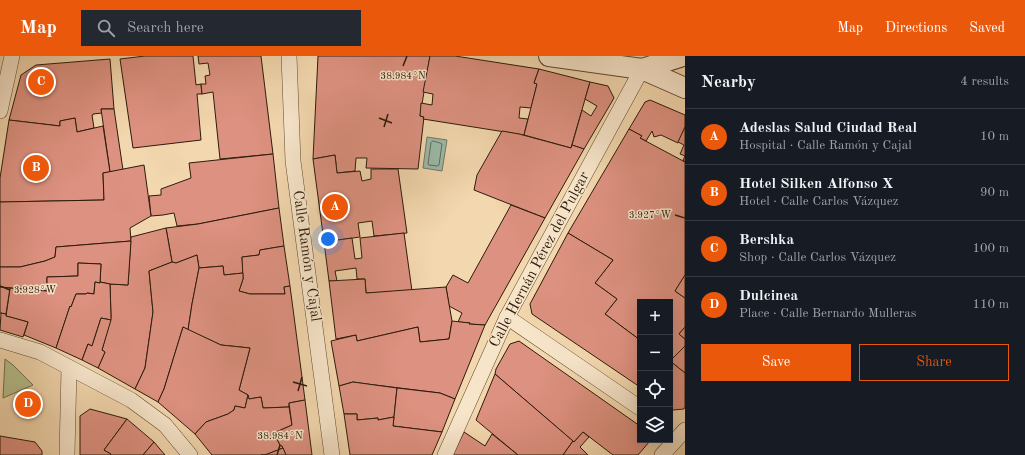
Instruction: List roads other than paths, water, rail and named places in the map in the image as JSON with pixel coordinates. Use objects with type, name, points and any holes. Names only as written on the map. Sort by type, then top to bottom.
[{"type":"street","points":[[0,111],[12,56]]},
{"type":"street","name":"Calle Ramón y Cajal","points":[[289,56],[293,161],[332,455]]},
{"type":"street","points":[[549,56],[642,69],[685,88]]},
{"type":"street","points":[[642,69],[680,56]]},
{"type":"street","name":"Calle Hernán Pérez del Pulgar","points":[[445,455],[507,317],[642,69]]},
{"type":"street","points":[[507,317],[639,407]]},
{"type":"street","points":[[0,340],[40,352],[131,400],[165,426],[190,455]]},
{"type":"street","points":[[67,452],[69,368]]},
{"type":"street","points":[[662,455],[678,431]]},
{"type":"water","points":[[427,137],[447,140],[442,171],[423,168]]},
{"type":"place","name":"Bershka","points":[[41,82]]},
{"type":"place","name":"Hotel Silken Alfonso X","points":[[36,168]]},
{"type":"place","name":"Adeslas Salud Ciudad Real","points":[[335,207]]},
{"type":"place","name":"Dulcinea","points":[[28,404]]}]
